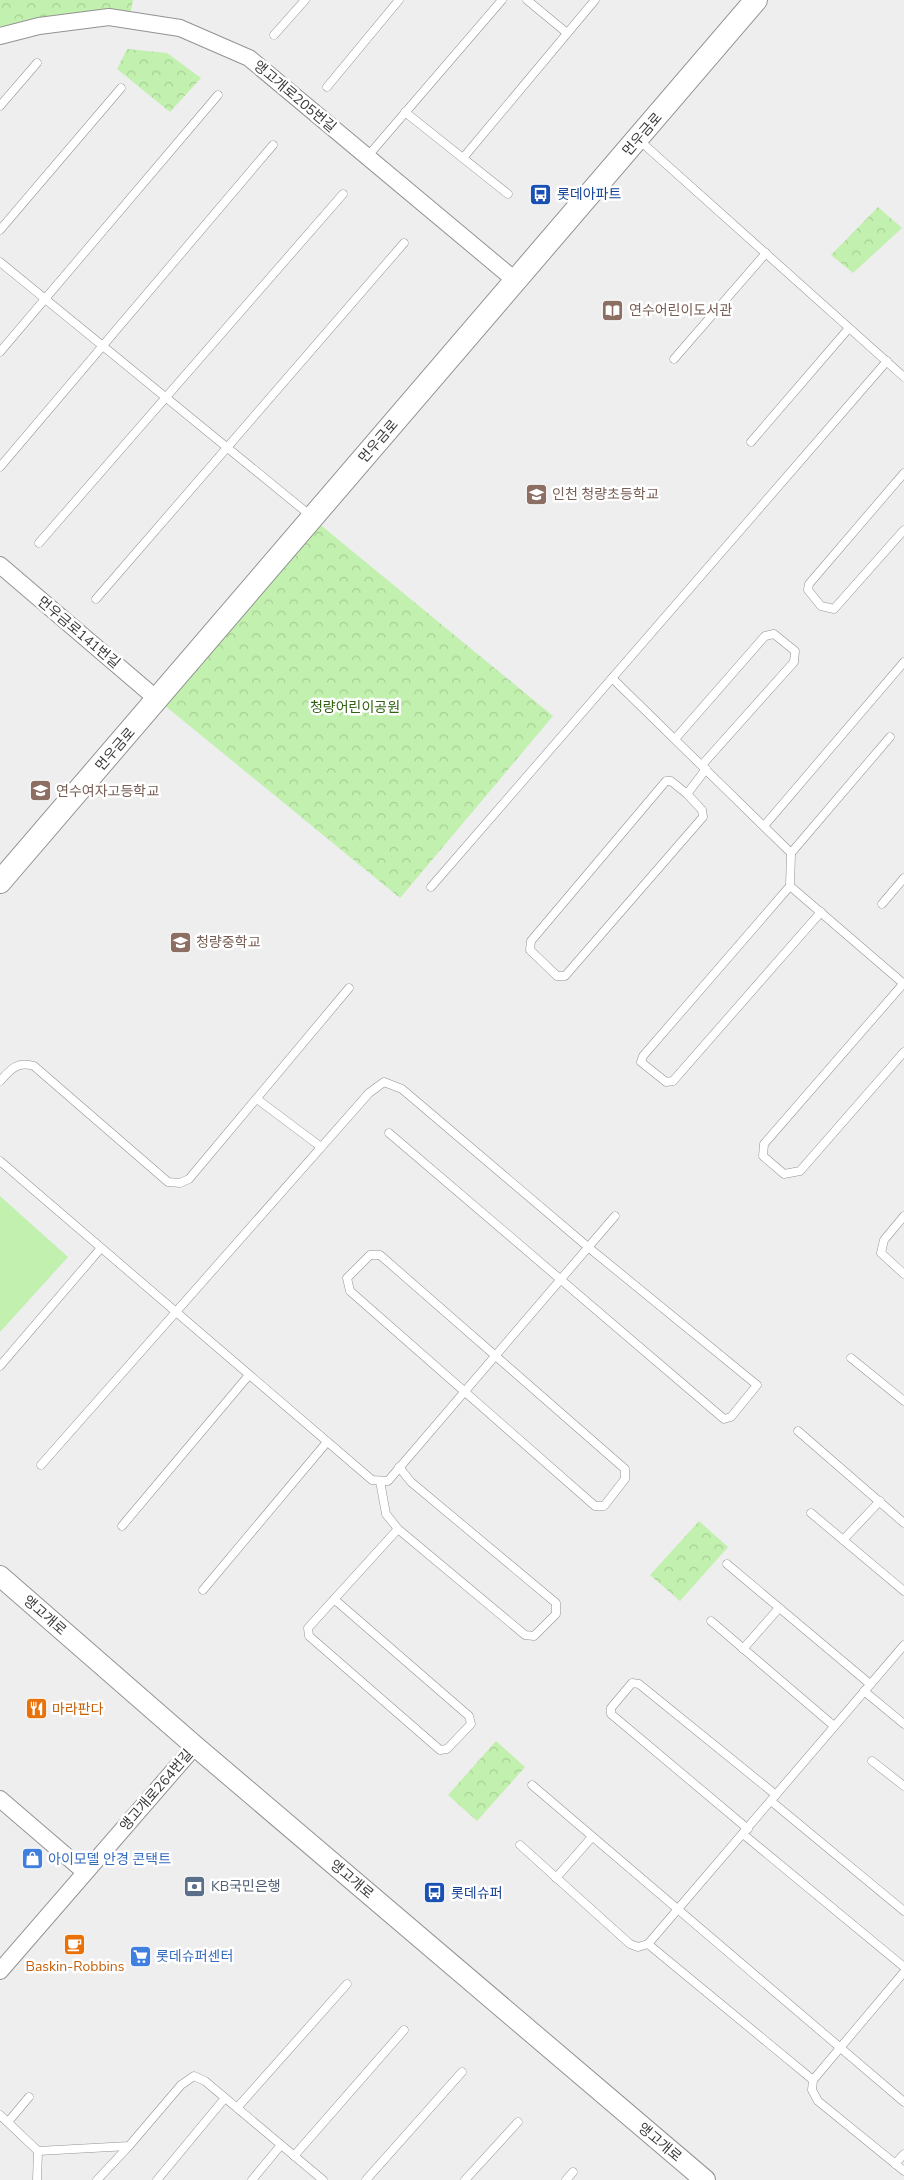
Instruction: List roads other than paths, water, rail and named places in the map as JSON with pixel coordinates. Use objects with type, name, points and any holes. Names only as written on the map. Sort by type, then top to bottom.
[{"type":"main road","name":"먼우금로","points":[[0,882],[158,700],[756,0]]},
{"type":"street","name":"앵고개로205번길","points":[[0,36],[39,26],[109,17],[180,28],[249,58],[516,281]]},
{"type":"street","name":"먼우금로141번길","points":[[0,565],[158,700]]},
{"type":"street","name":"앵고개로","points":[[0,1576],[195,1746],[705,2180]]},
{"type":"street","name":"앵고개로264번길","points":[[0,1971],[195,1746]]},
{"type":"street","points":[[0,1799],[85,1872]]},
{"type":"lane","points":[[274,35],[305,0]]},
{"type":"lane","points":[[327,87],[399,0]]},
{"type":"lane","points":[[367,156],[502,0]]},
{"type":"lane","points":[[527,0],[567,33]]},
{"type":"lane","points":[[463,158],[595,0]]},
{"type":"lane","points":[[0,106],[37,63]]},
{"type":"lane","points":[[0,230],[121,88]]},
{"type":"lane","points":[[0,352],[218,95]]},
{"type":"lane","points":[[406,112],[508,194]]},
{"type":"lane","points":[[638,139],[904,377]]},
{"type":"lane","points":[[0,467],[273,145]]},
{"type":"lane","points":[[39,543],[343,194]]},
{"type":"lane","points":[[96,599],[404,243]]},
{"type":"lane","points":[[674,359],[766,253]]},
{"type":"lane","points":[[0,262],[312,518]]},
{"type":"lane","points":[[751,442],[850,328]]},
{"type":"lane","points":[[431,887],[886,361]]},
{"type":"lane","points":[[904,473],[809,584],[808,590],[821,606],[834,609],[904,530]]},
{"type":"lane","points":[[675,739],[765,636],[774,634],[795,651],[794,662],[704,767],[687,794]]},
{"type":"lane","points":[[764,826],[904,662]]},
{"type":"lane","points":[[612,678],[791,852]]},
{"type":"lane","points":[[821,912],[673,1081],[666,1082],[641,1062],[643,1056],[790,886],[791,852],[890,737]]},
{"type":"lane","points":[[666,781],[671,781],[687,794],[702,810],[703,817],[565,976],[557,976],[530,950],[532,941],[666,781]]},
{"type":"lane","points":[[882,904],[904,878]]},
{"type":"lane","points":[[790,886],[904,984],[764,1144],[763,1156],[784,1174],[800,1171],[904,1052]]},
{"type":"lane","points":[[0,1081],[14,1066],[25,1063],[34,1066],[168,1182],[180,1183],[189,1180],[350,988]]},
{"type":"lane","points":[[41,1465],[369,1093],[384,1082],[402,1089],[588,1247],[757,1385],[731,1417],[724,1419],[389,1133]]},
{"type":"lane","points":[[257,1099],[321,1147]]},
{"type":"lane","points":[[0,1161],[372,1480],[388,1481],[615,1216]]},
{"type":"lane","points":[[904,1216],[884,1240],[881,1253],[904,1274]]},
{"type":"lane","points":[[0,1366],[101,1248]]},
{"type":"lane","points":[[370,1254],[380,1255],[495,1355],[625,1469],[625,1479],[604,1506],[596,1506],[350,1291],[347,1278],[370,1254]]},
{"type":"lane","points":[[851,1358],[904,1401]]},
{"type":"lane","points":[[122,1526],[249,1375]]},
{"type":"lane","points":[[798,1431],[904,1523]]},
{"type":"lane","points":[[203,1590],[327,1442]]},
{"type":"lane","points":[[380,1480],[386,1514],[398,1529],[525,1635],[534,1636],[556,1614],[556,1603],[411,1482],[399,1468]]},
{"type":"lane","points":[[843,1540],[880,1501]]},
{"type":"lane","points":[[811,1513],[904,1591]]},
{"type":"lane","points":[[334,1599],[470,1716],[471,1724],[447,1749],[440,1750],[309,1636],[308,1628],[334,1599],[398,1529]]},
{"type":"lane","points":[[727,1564],[870,1684]]},
{"type":"lane","points":[[743,1649],[779,1608]]},
{"type":"lane","points":[[711,1621],[834,1726]]},
{"type":"lane","points":[[520,1845],[630,1944],[638,1947],[648,1944],[904,1645]]},
{"type":"lane","points":[[904,1911],[639,1684],[632,1684],[611,1708],[611,1714],[745,1832],[904,1967]]},
{"type":"lane","points":[[864,1691],[904,1724]]},
{"type":"lane","points":[[872,1761],[904,1786]]},
{"type":"lane","points":[[532,1785],[677,1911],[904,2102]]},
{"type":"lane","points":[[556,1878],[592,1837]]},
{"type":"lane","points":[[648,1944],[813,2080]]},
{"type":"lane","points":[[904,1972],[813,2080],[812,2090],[818,2101],[904,2171]]},
{"type":"lane","points":[[237,2108],[347,1984]]},
{"type":"lane","points":[[294,2156],[404,2030]]},
{"type":"lane","points":[[366,2180],[462,2072]]},
{"type":"lane","points":[[97,2180],[129,2146],[180,2085],[194,2076],[205,2081],[323,2180]]},
{"type":"lane","points":[[8,2122],[29,2097]]},
{"type":"lane","points":[[157,2180],[225,2098]]},
{"type":"lane","points":[[0,2115],[38,2151],[129,2146]]},
{"type":"lane","points":[[465,2180],[518,2122]]},
{"type":"lane","points":[[252,2180],[281,2145]]},
{"type":"lane","points":[[37,2180],[38,2151]]},
{"type":"lane","points":[[895,2164],[904,2154]]},
{"type":"lane","points":[[566,2180],[573,2172]]},
{"type":"place","name":"롯데아파트","points":[[541,194]]},
{"type":"place","name":"연수어린이도서관","points":[[613,310]]},
{"type":"place","name":"인천 청량초등학교","points":[[536,494]]},
{"type":"place","name":"연수여자고등학교","points":[[40,791]]},
{"type":"place","name":"청량중학교","points":[[180,942]]},
{"type":"place","name":"마라판다","points":[[36,1709]]},
{"type":"place","name":"아이모델 안경 콘택트","points":[[32,1859]]},
{"type":"place","name":"KB국민은행","points":[[195,1886]]},
{"type":"place","name":"롯데슈퍼","points":[[435,1893]]},
{"type":"place","name":"Baskin-Robbins","points":[[75,1944]]},
{"type":"place","name":"롯데슈퍼센터","points":[[140,1956]]},
{"type":"park label","name":"청량어린이공원","points":[[355,707]]}]
